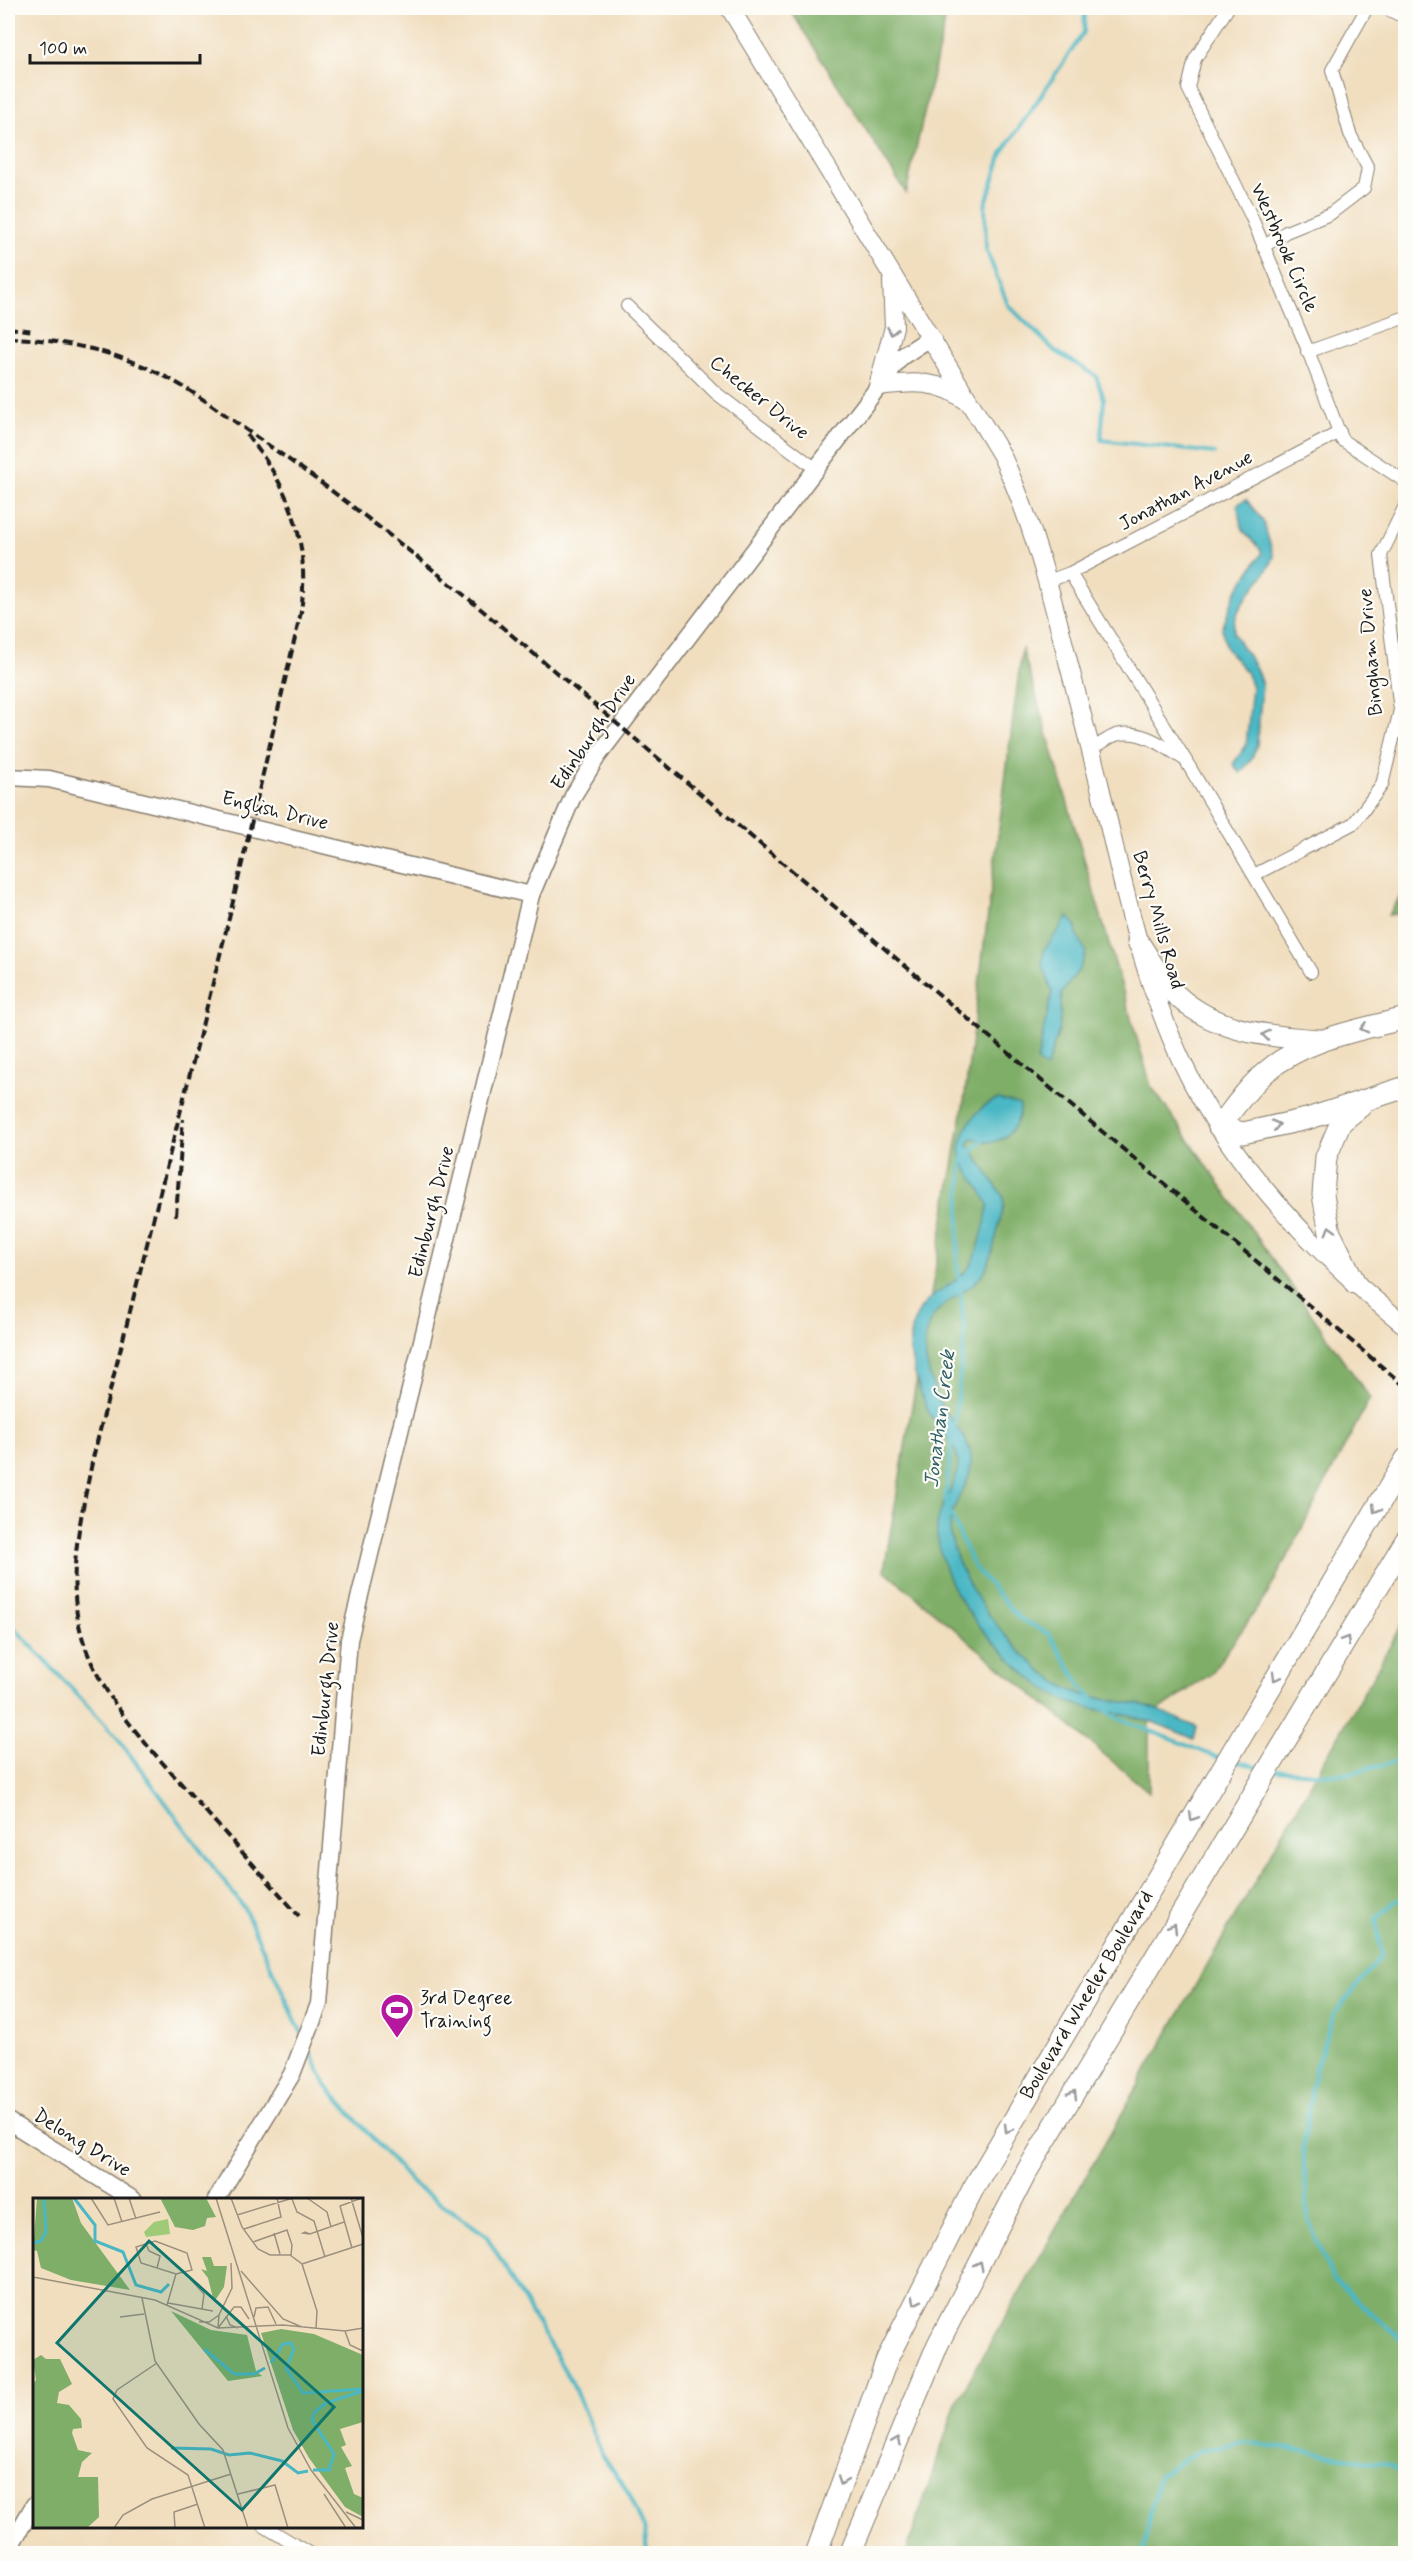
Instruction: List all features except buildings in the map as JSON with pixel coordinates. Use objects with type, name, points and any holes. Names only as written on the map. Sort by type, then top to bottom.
[{"type":"highway","points":[[1138,942],[1175,995],[1205,1015],[1244,1032],[1324,1040]]},
{"type":"highway","points":[[1406,1018],[1324,1040],[1291,1055],[1267,1070],[1218,1127],[1243,1133],[1307,1119],[1406,1087]]},
{"type":"highway","points":[[1355,1282],[1330,1233],[1323,1195],[1326,1157],[1341,1122],[1369,1100]]},
{"type":"highway","name":"Boulevard Wheeler Boulevard","points":[[816,2553],[887,2359],[974,2187],[1406,1459]]},
{"type":"highway","name":"Boulevard Wheeler Boulevard","points":[[850,2553],[938,2344],[1027,2171],[1406,1540]]},
{"type":"main road","name":"Berry Mills Road","points":[[730,8],[1001,454],[1016,486],[1048,581],[1138,942],[1163,1017],[1184,1065],[1218,1127],[1282,1209],[1324,1256],[1406,1326]]},
{"type":"main road","points":[[892,276],[894,327],[879,386],[914,381],[931,383],[956,393],[970,404]]},
{"type":"street","name":"Westbrook Circle","points":[[1228,8],[1195,59],[1188,88],[1263,247],[1342,440],[1406,482]]},
{"type":"street","points":[[1263,247],[1286,232],[1330,214],[1364,188],[1368,168],[1350,134],[1332,70],[1367,8]]},
{"type":"street","points":[[1384,8],[1406,18]]},
{"type":"street","name":"Checker Drive","points":[[627,306],[716,393],[816,469]]},
{"type":"street","points":[[1307,352],[1406,317]]},
{"type":"street","name":"Edinburgh Drive","points":[[217,2198],[292,2074],[319,2004],[349,1640],[531,895],[573,796],[591,766],[901,357],[930,338]]},
{"type":"street","name":"Jonathan Avenue","points":[[1048,581],[1070,573],[1340,432]]},
{"type":"street","name":"Bingham Drive","points":[[1254,875],[1354,823],[1382,785],[1400,710],[1381,555],[1406,504]]},
{"type":"street","points":[[1070,573],[1186,760],[1311,972]]},
{"type":"street","points":[[1091,749],[1116,735],[1138,735],[1159,743],[1186,760]]},
{"type":"street","name":"English Drive","points":[[8,777],[49,779],[531,895]]},
{"type":"street","name":"Delong Drive","points":[[8,2121],[132,2198]]},
{"type":"street","points":[[8,2550],[33,2507]]},
{"type":"street","points":[[267,2528],[310,2553]]},
{"type":"green space","points":[[789,8],[948,8],[906,193]]},
{"type":"green space","points":[[1022,648],[1151,1086],[1370,1398],[1268,1593],[1211,1674],[1149,1717],[1149,1792],[884,1570],[964,1101]]},
{"type":"green space","points":[[1405,890],[1405,913],[1388,915]]},
{"type":"green space","points":[[1405,1620],[1405,2553],[906,2553],[956,2403]]},
{"type":"water","points":[[1246,499],[1263,521],[1274,557],[1243,603],[1234,623],[1234,634],[1256,668],[1262,685],[1257,746],[1251,760],[1240,773],[1233,764],[1246,746],[1252,687],[1246,672],[1226,648],[1222,629],[1235,593],[1262,553],[1244,531],[1240,522],[1237,505]]},
{"type":"water","points":[[1068,917],[1076,925],[1077,935],[1086,952],[1080,968],[1062,993],[1059,1030],[1046,1069],[1037,1061],[1052,992],[1042,963],[1044,950]]},
{"type":"water","points":[[998,1099],[1020,1105],[1013,1129],[1004,1138],[992,1142],[973,1138],[968,1144],[1003,1196],[1004,1206],[992,1252],[982,1275],[934,1314],[924,1343],[929,1373],[936,1394],[970,1451],[970,1472],[951,1518],[950,1528],[954,1550],[978,1599],[995,1623],[1036,1666],[1076,1692],[1100,1699],[1149,1707],[1197,1727],[1194,1739],[1145,1720],[1072,1703],[1041,1686],[1008,1657],[979,1625],[957,1595],[944,1566],[937,1535],[937,1524],[958,1470],[958,1461],[954,1449],[930,1414],[922,1396],[912,1362],[911,1331],[920,1309],[934,1295],[967,1270],[978,1249],[988,1205],[964,1165],[960,1147],[963,1136],[976,1114],[985,1105]]},
{"type":"waterway","name":"Jonathan Creek","points":[[1085,8],[1084,32],[1002,153],[985,206],[986,249],[1008,305],[1054,350],[1096,376],[1104,399],[1101,440],[1215,453]]},
{"type":"waterway","name":"Jonathan Creek","points":[[959,1281],[957,1263],[962,1161],[984,1138]]},
{"type":"waterway","name":"Jonathan Creek","points":[[954,1427],[965,1334],[960,1289]]},
{"type":"waterway","name":"Jonathan Creek","points":[[945,1501],[952,1440]]},
{"type":"waterway","name":"Jonathan Creek","points":[[951,1514],[973,1566],[1019,1618],[1049,1634],[1083,1689],[1093,1698]]},
{"type":"waterway","points":[[8,1621],[116,1736],[244,1908],[301,2032]]},
{"type":"waterway","name":"Jonathan Creek","points":[[1105,1709],[1113,1716],[1219,1758]]},
{"type":"waterway","name":"Jonathan Creek","points":[[1276,1770],[1340,1775],[1406,1760]]},
{"type":"waterway","name":"Jonathan Creek","points":[[1235,1761],[1260,1767]]},
{"type":"waterway","name":"Jonathan Creek","points":[[1406,1897],[1394,1902],[1376,1920],[1382,1955],[1334,2014],[1315,2069],[1303,2147],[1308,2219],[1332,2278],[1406,2343]]},
{"type":"waterway","points":[[308,2047],[327,2087],[414,2185],[486,2235],[572,2383],[602,2454],[630,2495],[645,2531],[647,2554]]},
{"type":"waterway","points":[[1142,2554],[1159,2475],[1201,2450],[1244,2442],[1389,2464],[1406,2476]]},
{"type":"railway","points":[[8,328],[34,331]]},
{"type":"railway","points":[[8,338],[48,341],[89,348],[148,368],[205,401],[343,499],[464,595],[1406,1387]]},
{"type":"railway","points":[[247,435],[275,476],[294,518],[303,562],[301,612],[227,927],[93,1458],[77,1543],[75,1586],[80,1629],[98,1676],[111,1698],[159,1759],[299,1916]]},
{"type":"railway","points":[[176,1216],[183,1119]]},
{"type":"place","name":"3rd Degree Training","points":[[397,2039]]}]
